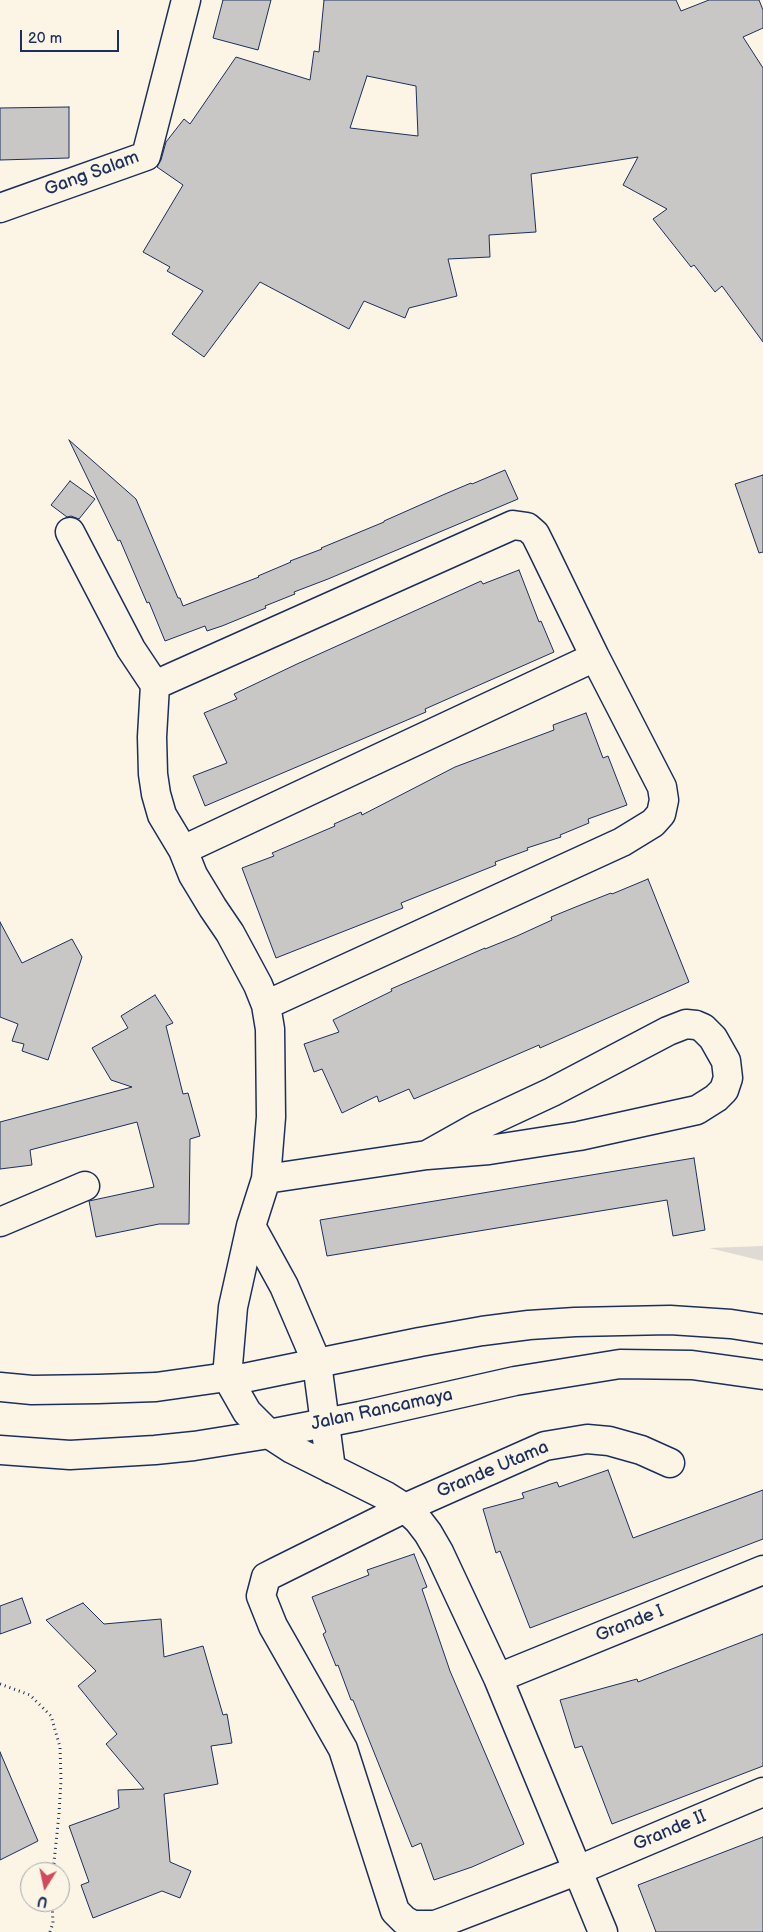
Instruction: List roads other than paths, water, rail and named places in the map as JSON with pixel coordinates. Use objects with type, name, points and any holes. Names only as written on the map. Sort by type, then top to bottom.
[{"type":"street","name":"Gang Salam","points":[[0,208],[146,156],[186,0]]},
{"type":"street","points":[[155,685],[513,525],[527,527],[535,534],[595,657],[662,787],[664,800],[661,814],[653,823],[622,842],[266,1005]]},
{"type":"street","points":[[70,532],[131,649],[155,685],[152,737],[156,794],[162,816],[183,850],[193,875],[230,933],[266,1005],[270,1029],[271,1117],[266,1179],[251,1226],[233,1306],[227,1377],[247,1412],[269,1434],[292,1449],[386,1496],[405,1508],[418,1520],[440,1552],[498,1678],[603,1932]]},
{"type":"street","points":[[183,850],[595,657]]},
{"type":"street","points":[[266,1179],[427,1155],[489,1150],[579,1136],[697,1110],[716,1098],[724,1090],[728,1078],[726,1061],[712,1038],[703,1028],[686,1024],[668,1031],[552,1092],[477,1127],[427,1155]]},
{"type":"street","points":[[0,1222],[85,1186]]},
{"type":"street","points":[[251,1226],[284,1286],[317,1363],[331,1469]]},
{"type":"street","points":[[0,1387],[32,1390],[156,1387],[227,1377],[244,1378],[473,1332],[575,1322],[670,1320],[731,1324],[763,1329]]},
{"type":"street","name":"Jalan Rancamaya","points":[[0,1450],[70,1455],[155,1450],[269,1434],[515,1381],[620,1364],[692,1365],[763,1375]]},
{"type":"street","name":"Grande Utama","points":[[576,1870],[435,1925],[413,1925],[404,1920],[396,1911],[343,1749],[273,1626],[261,1596],[266,1577],[405,1508],[545,1446],[587,1439],[609,1441],[640,1450],[670,1463]]},
{"type":"street","name":"Grande I","points":[[498,1678],[763,1570]]},
{"type":"street","name":"Grande II","points":[[576,1870],[763,1792]]}]
